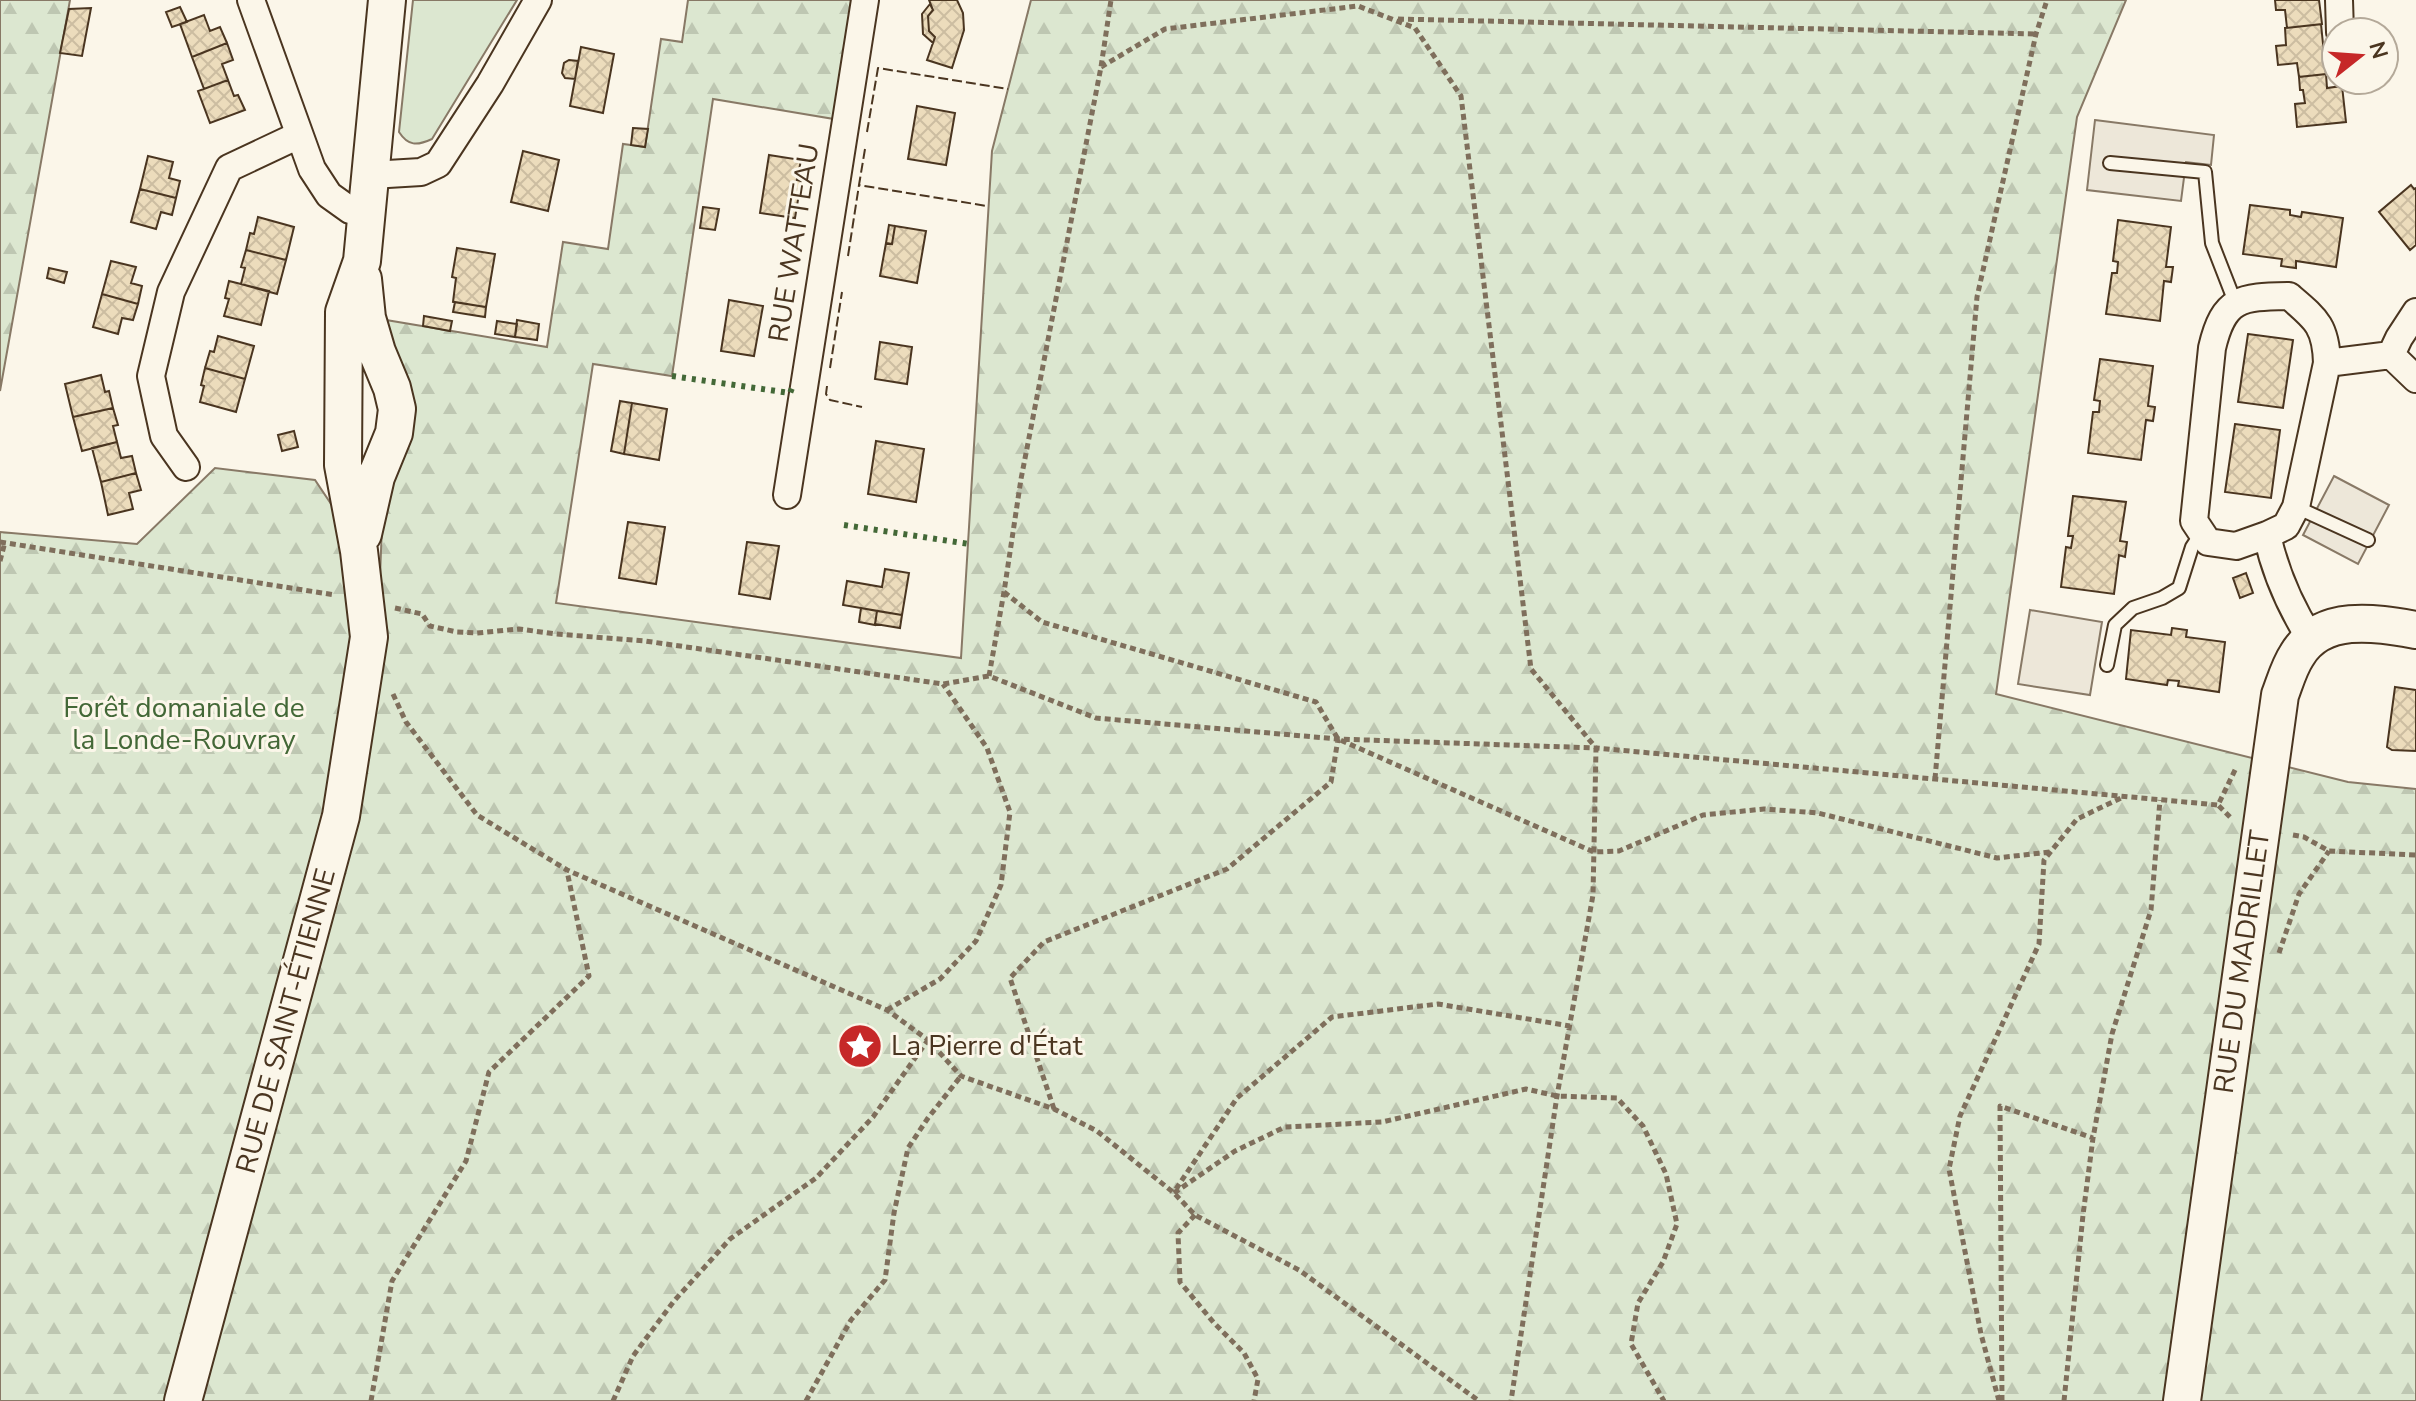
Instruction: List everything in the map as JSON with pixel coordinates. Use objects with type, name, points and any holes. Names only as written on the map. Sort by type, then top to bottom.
[{"type":"street","points":[[251,0],[312,169],[329,195],[350,210],[366,214]]},
{"type":"street","points":[[359,551],[376,477],[394,433],[397,409],[367,318],[362,261],[387,0]]},
{"type":"street","points":[[371,175],[421,172],[438,164],[490,84],[538,0]]},
{"type":"street","name":"RUE WATTEAU","points":[[787,495],[865,0]]},
{"type":"street","points":[[186,467],[164,436],[151,376],[171,292],[229,168],[299,135]]},
{"type":"street","points":[[359,551],[343,465],[344,312],[362,261]]},
{"type":"street","points":[[2289,296],[2314,318],[2326,340],[2327,363],[2296,507],[2286,526],[2236,546],[2208,542],[2194,521],[2217,325],[2235,302],[2289,296]]},
{"type":"street","points":[[2391,355],[2416,312]]},
{"type":"street","points":[[2327,363],[2391,355]]},
{"type":"street","points":[[2391,355],[2416,379]]},
{"type":"street","points":[[2267,535],[2278,575],[2294,613],[2310,638],[2358,622],[2416,630]]},
{"type":"street","name":"RUE DE SAINT-ÉTIENNE","points":[[183,1401],[341,816],[369,637],[359,551]]},
{"type":"street","name":"RUE DU MADRILLET","points":[[2182,1401],[2280,695],[2297,655],[2310,638]]},
{"type":"lane","points":[[2110,163],[2205,172],[2212,243],[2235,302]]},
{"type":"lane","points":[[2296,507],[2368,540]]},
{"type":"lane","points":[[2107,665],[2115,625],[2133,608],[2179,588],[2192,547],[2202,532]]},
{"type":"path","points":[[989,676],[1021,479],[1101,67],[1111,0]]},
{"type":"path","points":[[1935,779],[1977,297],[2036,34],[2047,0]]},
{"type":"path","points":[[1101,67],[1165,29],[1358,6],[1415,28],[1461,96],[1531,669],[1596,748],[1593,895],[1557,1096],[1511,1401]]},
{"type":"path","points":[[1391,19],[2036,34]]},
{"type":"path","points":[[0,561],[2,542],[364,600],[422,614],[430,626],[457,632],[519,629],[645,641],[943,684],[989,676],[1096,718],[1338,739],[1596,748],[2218,805]]},
{"type":"path","points":[[1004,592],[1042,622],[1316,702],[1338,739],[1594,852],[1619,851],[1703,815],[1764,809],[1818,813],[1997,858],[2050,852]]},
{"type":"path","points":[[887,1010],[940,979],[976,941],[1001,885],[1010,812],[987,748],[943,684]]},
{"type":"path","points":[[393,694],[406,722],[477,815],[567,870],[887,1010],[928,1040],[961,1076],[1054,1109],[1097,1131],[1174,1193],[1195,1215],[1299,1270],[1479,1401]]},
{"type":"path","points":[[1054,1109],[1010,978],[1044,942],[1227,869],[1331,782],[1338,739]]},
{"type":"path","points":[[2001,1401],[1981,1334],[1949,1169],[1960,1116],[2039,944],[2044,860],[2077,819],[2124,797]]},
{"type":"path","points":[[2064,1401],[2093,1138],[2112,1034],[2151,910],[2160,800]]},
{"type":"path","points":[[2260,829],[2304,837],[2329,851],[2416,855]]},
{"type":"path","points":[[2276,966],[2299,894],[2329,851]]},
{"type":"path","points":[[371,1401],[392,1281],[466,1161],[489,1072],[589,976],[567,870]]},
{"type":"path","points":[[1174,1193],[1237,1098],[1332,1017],[1438,1004],[1570,1026]]},
{"type":"path","points":[[613,1401],[633,1356],[674,1301],[730,1239],[816,1178],[873,1117],[928,1040]]},
{"type":"path","points":[[806,1401],[851,1320],[885,1280],[894,1213],[908,1148],[961,1076]]},
{"type":"path","points":[[1174,1193],[1235,1151],[1285,1127],[1382,1122],[1526,1089],[1557,1096],[1617,1098],[1643,1126],[1666,1174],[1677,1224],[1663,1262],[1638,1303],[1631,1344],[1664,1401]]},
{"type":"path","points":[[2001,1401],[2000,1106],[2093,1138]]},
{"type":"path","points":[[1195,1215],[1178,1233],[1180,1282],[1244,1353],[1258,1379],[1254,1401]]},
{"type":"green space","points":[[0,0],[70,0],[0,391]]},
{"type":"green space","points":[[413,0],[517,0],[432,139],[417,144],[406,140],[399,132]]},
{"type":"green space","name":"Forêt domaniale de la Londe-Rouvray","points":[[688,0],[856,0],[834,119],[713,99],[672,376],[593,364],[556,603],[961,658],[992,151],[1031,0],[2126,0],[2077,117],[1996,694],[2348,782],[2416,789],[2416,1401],[0,1401],[0,532],[137,544],[215,468],[315,480],[380,577],[383,499],[380,319],[547,347],[563,242],[608,249],[623,144],[645,147],[661,39],[682,42]]},
{"type":"shaded area","points":[[2095,120],[2214,135],[2211,165],[2186,162],[2181,201],[2087,190]]},
{"type":"shaded area","points":[[2334,476],[2389,505],[2358,564],[2303,535]]},
{"type":"shaded area","points":[[2030,610],[2102,622],[2090,695],[2018,684]]},
{"type":"building","points":[[929,0],[957,0],[963,13],[964,30],[952,68],[927,60],[935,37],[929,31],[928,16],[933,10]]},
{"type":"building","points":[[2275,0],[2319,0],[2320,24],[2287,28],[2285,10],[2276,10]]},
{"type":"building","points":[[930,4],[933,10],[928,16],[929,31],[935,37],[933,43],[923,34],[922,14]]},
{"type":"building","points":[[180,7],[187,22],[172,27],[166,12]]},
{"type":"building","points":[[91,8],[82,56],[60,53],[69,9]]},
{"type":"building","points":[[204,15],[210,31],[220,27],[227,43],[192,57],[180,24]]},
{"type":"building","points":[[2320,24],[2320,75],[2299,77],[2297,63],[2278,65],[2276,46],[2286,45],[2285,28]]},
{"type":"building","points":[[227,43],[233,60],[222,64],[228,80],[204,89],[192,57]]},
{"type":"building","points":[[581,47],[614,54],[603,113],[570,106]]},
{"type":"building","points":[[578,61],[575,79],[565,78],[562,73],[564,63]]},
{"type":"building","points":[[2320,75],[2320,96],[2343,96],[2346,122],[2297,127],[2295,104],[2305,103],[2299,77]]},
{"type":"building","points":[[228,80],[234,96],[238,95],[245,110],[210,123],[198,91]]},
{"type":"building","points":[[917,106],[955,113],[946,165],[908,159]]},
{"type":"building","points":[[633,128],[648,129],[645,147],[631,145]]},
{"type":"building","points":[[523,151],[559,160],[548,211],[511,202]]},
{"type":"building","points":[[769,155],[801,160],[795,218],[760,213]]},
{"type":"building","points":[[148,156],[173,162],[169,178],[180,181],[176,198],[140,189]]},
{"type":"building","points":[[2411,185],[2416,188],[2416,245],[2410,250],[2379,212]]},
{"type":"building","points":[[140,189],[176,198],[172,215],[161,212],[156,229],[131,222]]},
{"type":"building","points":[[2250,205],[2290,210],[2290,215],[2301,217],[2302,212],[2343,218],[2336,267],[2296,261],[2296,268],[2281,266],[2282,259],[2243,254]]},
{"type":"building","points":[[703,207],[719,209],[715,230],[700,228]]},
{"type":"building","points":[[258,217],[294,227],[286,260],[246,250]]},
{"type":"building","points":[[2118,220],[2171,227],[2166,267],[2173,267],[2171,282],[2164,281],[2160,321],[2106,314],[2112,273],[2117,273],[2118,262],[2113,261]]},
{"type":"building","points":[[889,225],[895,226],[892,244],[886,243]]},
{"type":"building","points":[[895,226],[926,231],[917,283],[880,276],[886,243],[892,244]]},
{"type":"building","points":[[457,248],[495,254],[486,307],[453,302],[456,278],[452,277]]},
{"type":"building","points":[[246,250],[286,260],[277,294],[241,284],[245,268],[241,267]]},
{"type":"building","points":[[111,261],[136,267],[131,283],[142,286],[138,304],[102,294]]},
{"type":"building","points":[[49,268],[67,272],[64,283],[47,278]]},
{"type":"building","points":[[229,281],[269,291],[261,325],[224,316],[229,299],[225,298]]},
{"type":"building","points":[[102,294],[138,304],[133,320],[122,318],[118,334],[93,327]]},
{"type":"building","points":[[729,300],[763,306],[754,356],[721,351]]},
{"type":"building","points":[[455,302],[486,307],[485,317],[453,312]]},
{"type":"building","points":[[424,316],[452,321],[450,331],[423,326]]},
{"type":"building","points":[[517,320],[539,324],[537,340],[515,337]]},
{"type":"building","points":[[497,321],[517,324],[515,337],[495,334]]},
{"type":"building","points":[[2248,334],[2293,340],[2283,408],[2238,402]]},
{"type":"building","points":[[218,336],[254,346],[245,379],[205,368]]},
{"type":"building","points":[[880,342],[912,347],[907,384],[875,379]]},
{"type":"building","points":[[2100,359],[2153,366],[2148,406],[2155,407],[2153,421],[2146,420],[2141,460],[2088,453],[2093,412],[2099,412],[2100,401],[2094,400]]},
{"type":"building","points":[[205,368],[245,379],[236,412],[200,402]]},
{"type":"building","points":[[101,375],[113,408],[73,417],[65,384]]},
{"type":"building","points":[[620,401],[632,403],[624,454],[611,451]]},
{"type":"building","points":[[632,403],[667,409],[659,460],[624,454]]},
{"type":"building","points":[[113,408],[118,425],[113,426],[117,442],[82,451],[73,417]]},
{"type":"building","points":[[2235,424],[2280,430],[2271,498],[2225,492]]},
{"type":"building","points":[[294,431],[298,447],[282,451],[278,435]]},
{"type":"building","points":[[876,441],[924,449],[916,502],[868,494]]},
{"type":"building","points":[[117,442],[121,458],[132,456],[136,473],[101,482],[92,448]]},
{"type":"building","points":[[136,473],[141,490],[129,493],[133,509],[108,515],[101,482]]},
{"type":"building","points":[[2073,496],[2126,502],[2120,541],[2127,542],[2125,557],[2119,555],[2114,594],[2061,587],[2066,547],[2071,548],[2073,536],[2068,536]]},
{"type":"building","points":[[628,522],[665,527],[656,584],[619,578]]},
{"type":"building","points":[[747,542],[779,546],[770,599],[739,594]]},
{"type":"building","points":[[885,569],[909,573],[902,615],[843,605],[847,581],[882,587]]},
{"type":"building","points":[[2246,573],[2253,593],[2240,598],[2233,578]]},
{"type":"building","points":[[861,608],[877,611],[875,625],[859,622]]},
{"type":"building","points":[[877,611],[902,615],[900,628],[875,624]]},
{"type":"building","points":[[2172,628],[2187,630],[2186,637],[2225,642],[2219,692],[2178,686],[2179,681],[2168,680],[2167,685],[2126,679],[2131,630],[2171,635]]},
{"type":"building","points":[[2395,687],[2416,690],[2416,751],[2387,747]]},
{"type":"hedge","points":[[672,376],[790,393],[792,388]]},
{"type":"hedge","points":[[844,525],[969,544]]},
{"type":"fence","points":[[867,132],[878,68],[1008,89]]},
{"type":"fence","points":[[865,149],[859,185],[987,206]]},
{"type":"fence","points":[[848,256],[859,185]]},
{"type":"fence","points":[[830,368],[842,292]]},
{"type":"fence","points":[[827,386],[826,394],[830,400],[862,407]]},
{"type":"place","name":"La Pierre d'État","points":[[860,1046]]}]
